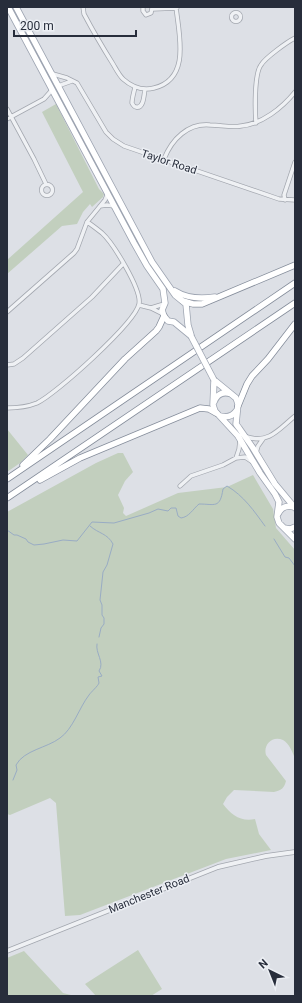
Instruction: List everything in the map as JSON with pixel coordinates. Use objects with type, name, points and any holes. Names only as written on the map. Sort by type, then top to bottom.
[{"type":"main road","points":[[8,7],[142,257],[163,289],[164,304],[162,310],[163,315],[156,331],[125,359],[50,438],[8,478]]},
{"type":"main road","points":[[16,7],[152,262],[187,308],[186,314],[191,336],[214,380],[233,395],[237,400],[238,408],[233,415],[229,417],[200,408],[80,458],[27,485]]},
{"type":"main road","points":[[47,81],[58,86]]},
{"type":"main road","points":[[164,304],[172,298],[198,305],[295,265]]},
{"type":"main road","points":[[8,478],[295,284]]},
{"type":"main road","points":[[169,286],[183,295],[202,298],[217,297]]},
{"type":"main road","points":[[7,498],[295,303]]},
{"type":"main road","points":[[163,315],[168,321],[174,322],[181,320],[186,314]]},
{"type":"main road","points":[[174,322],[191,336]]},
{"type":"main road","points":[[295,324],[247,384],[238,408],[236,424],[254,463],[278,498],[278,522],[295,539]]},
{"type":"main road","points":[[214,380],[214,407],[218,414],[256,453],[275,484],[294,507]]},
{"type":"main road","points":[[214,403],[216,397],[221,393],[233,395]]},
{"type":"main road","points":[[278,515],[283,507],[294,507]]},
{"type":"main road","points":[[284,528],[290,529],[295,527]]},
{"type":"street","points":[[83,7],[84,14],[122,78],[135,87],[145,89],[160,86],[170,80],[177,71],[180,58],[177,7],[152,8],[151,14],[146,15],[143,11],[143,7]]},
{"type":"street","points":[[233,7],[234,12]]},
{"type":"street","points":[[256,123],[256,90],[260,65],[295,38]]},
{"type":"street","points":[[52,74],[74,80]]},
{"type":"street","points":[[58,86],[74,80]]},
{"type":"street","name":"Taylor Road","points":[[74,80],[103,127],[113,139],[129,148],[266,195],[295,200]]},
{"type":"street","points":[[135,87],[132,103],[136,107],[140,107],[142,104],[145,89]]},
{"type":"street","points":[[7,120],[44,99],[52,90]]},
{"type":"street","points":[[164,159],[176,138],[188,130],[194,127],[210,125],[240,127],[256,123],[273,112],[295,92]]},
{"type":"street","points":[[44,99],[57,99]]},
{"type":"street","points":[[7,109],[46,184]]},
{"type":"street","points":[[286,199],[284,195],[295,162]]},
{"type":"street","points":[[7,312],[71,257],[77,250],[87,222],[108,193]]},
{"type":"street","points":[[99,207],[107,204],[114,206]]},
{"type":"street","points":[[7,408],[24,407],[36,403],[55,391],[114,338],[134,314],[139,305],[138,293],[109,240],[87,222]]},
{"type":"street","points":[[7,365],[18,362],[29,353],[92,297],[123,264]]},
{"type":"street","points":[[151,308],[164,304]]},
{"type":"street","points":[[139,305],[151,308],[163,315]]},
{"type":"street","points":[[236,458],[243,438],[256,440],[263,439],[277,431],[295,416]]},
{"type":"street","points":[[256,453],[258,446],[263,439]]},
{"type":"street","points":[[180,486],[191,476],[223,465],[236,458],[245,457],[254,463]]},
{"type":"street","name":"Manchester Road","points":[[7,951],[218,867],[266,856],[295,852]]},
{"type":"green space","points":[[56,104],[99,189],[104,194],[103,197],[92,207],[90,204],[83,212],[77,224],[62,226],[7,274],[7,260],[83,192],[42,112]]},
{"type":"green space","points":[[7,429],[28,455],[7,472]]},
{"type":"green space","points":[[118,453],[123,453],[133,472],[125,481],[118,495],[124,508],[123,513],[126,516],[178,493],[227,487],[253,475],[273,509],[276,528],[295,550],[295,759],[285,741],[279,739],[272,740],[267,745],[265,751],[266,755],[286,781],[283,787],[274,792],[234,790],[223,804],[237,817],[250,820],[255,819],[259,834],[271,850],[226,859],[80,915],[65,916],[56,803],[50,798],[10,815],[7,814],[7,512],[96,463]]},
{"type":"green space","points":[[138,950],[162,989],[151,996],[96,996],[85,984]]},
{"type":"green space","points":[[24,951],[63,993],[75,996],[7,996],[7,958]]},
{"type":"waterway","points":[[7,530],[14,535],[26,539],[34,545],[63,540],[77,541],[92,522],[114,523],[158,509],[168,511],[171,508],[176,508],[178,516],[181,518],[184,517],[199,504],[213,505],[218,503],[223,489],[227,486],[244,499],[265,526]]},
{"type":"waterway","points":[[90,526],[111,540],[113,544],[107,565],[103,572],[100,600],[104,624],[101,628],[99,637]]},
{"type":"waterway","points":[[274,539],[285,557],[289,558],[295,566]]},
{"type":"waterway","points":[[13,780],[17,770],[16,765],[24,756],[55,741],[65,734],[85,700],[99,683],[98,677],[102,676],[99,671],[101,664],[97,651],[97,644]]}]
